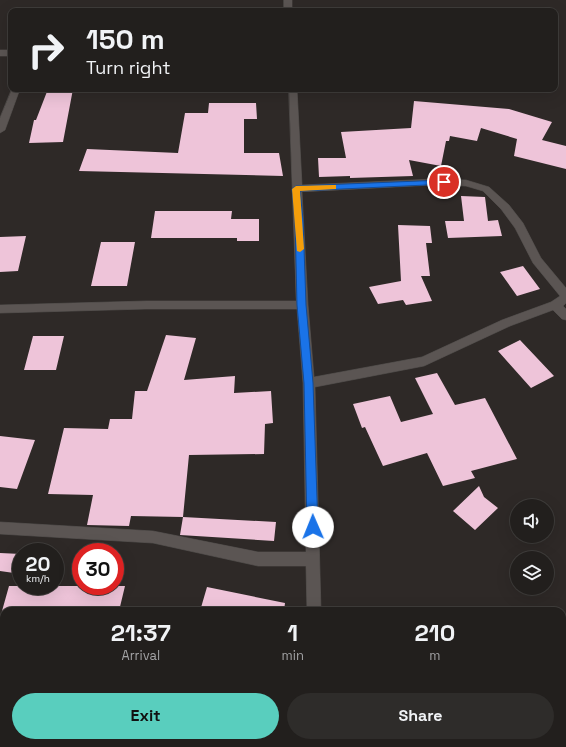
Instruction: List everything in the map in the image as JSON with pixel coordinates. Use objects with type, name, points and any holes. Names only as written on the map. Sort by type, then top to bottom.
[{"type":"street","points":[[0,130],[15,92]]},
{"type":"street","points":[[293,92],[302,305],[309,383],[314,607]]},
{"type":"street","points":[[296,189],[434,182],[466,183],[486,189],[505,207],[519,226],[537,260],[566,297],[555,305],[506,323],[424,361],[309,383]]},
{"type":"street","points":[[0,309],[146,305],[302,305]]},
{"type":"street","points":[[555,305],[566,316]]},
{"type":"street","points":[[0,528],[153,537],[258,559],[314,559]]},
{"type":"building","points":[[47,92],[72,92],[63,142],[29,143],[34,120],[36,120]]},
{"type":"building","points":[[414,101],[509,109],[552,122],[542,140],[566,146],[566,169],[514,156],[517,139],[481,128],[477,141],[450,136],[449,141],[446,141],[441,166],[409,160],[413,176],[350,178],[350,176],[319,177],[318,158],[346,158],[341,132],[411,128]]},
{"type":"building","points":[[209,103],[256,103],[257,119],[244,119],[244,153],[279,153],[283,176],[79,171],[87,149],[178,153],[185,113],[208,113]]},
{"type":"building","points":[[461,196],[485,197],[488,221],[498,220],[502,236],[448,238],[445,221],[464,221]]},
{"type":"building","points":[[155,211],[232,211],[231,219],[259,219],[259,241],[237,241],[237,238],[151,238]]},
{"type":"building","points":[[398,225],[430,226],[432,243],[426,243],[430,276],[421,276],[432,301],[406,305],[403,300],[378,304],[369,287],[401,281]]},
{"type":"building","points":[[26,236],[18,271],[0,272],[0,237]]},
{"type":"building","points":[[101,242],[135,242],[127,286],[91,286]]},
{"type":"building","points":[[523,266],[540,289],[517,296],[500,272]]},
{"type":"building","points":[[166,335],[196,338],[184,380],[235,376],[234,393],[271,391],[273,423],[265,424],[264,454],[189,455],[183,517],[131,516],[129,526],[87,525],[93,495],[48,494],[64,428],[108,429],[110,419],[132,419],[135,391],[147,391]]},
{"type":"building","points":[[33,336],[64,336],[56,370],[24,370]]},
{"type":"building","points":[[520,340],[554,376],[531,388],[498,351]]},
{"type":"building","points":[[437,373],[455,405],[485,398],[517,459],[471,471],[475,478],[443,486],[427,453],[383,466],[365,427],[362,428],[353,404],[390,396],[401,422],[433,414],[415,378]]},
{"type":"building","points":[[0,436],[35,440],[17,489],[0,487]]},
{"type":"building","points":[[479,486],[484,497],[498,508],[475,530],[453,511]]},
{"type":"building","points":[[183,517],[276,522],[274,541],[180,535]]},
{"type":"building","points":[[0,553],[12,554],[12,573],[0,571]]},
{"type":"building","points":[[9,586],[12,586],[12,595],[64,595],[64,586],[72,586],[72,595],[123,595],[120,607],[3,607]]},
{"type":"building","points":[[207,587],[285,603],[284,607],[201,607]]},
{"type":"slow traffic","points":[[300,249],[296,189],[333,187]]},
{"type":"route","points":[[313,527],[309,383],[302,305],[299,219],[296,189],[444,182]]}]
